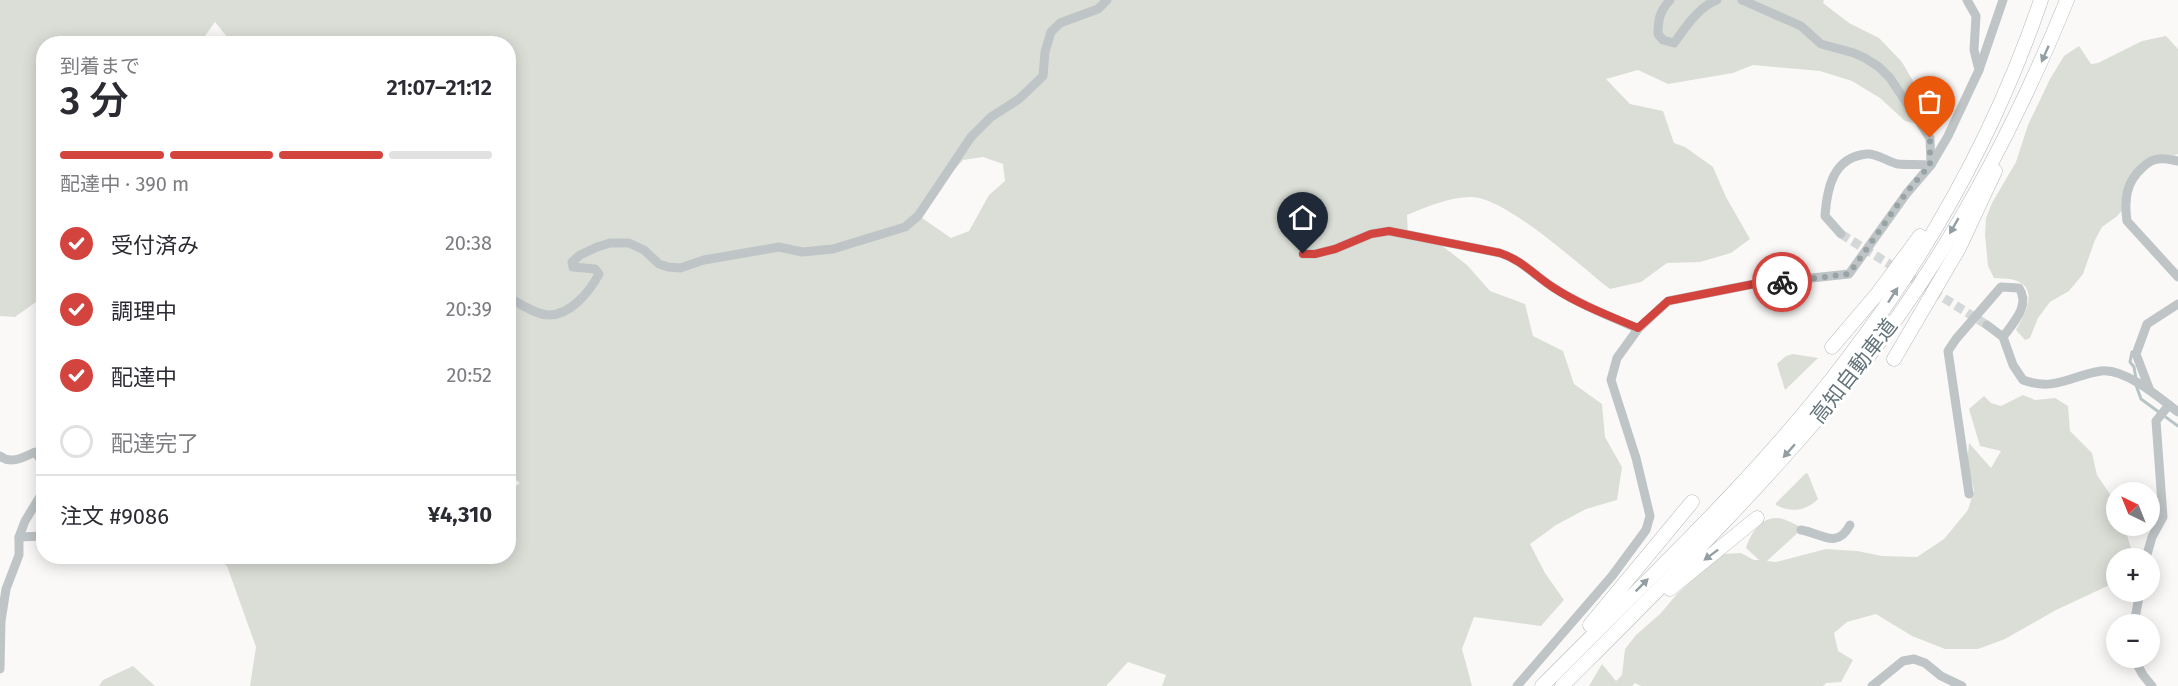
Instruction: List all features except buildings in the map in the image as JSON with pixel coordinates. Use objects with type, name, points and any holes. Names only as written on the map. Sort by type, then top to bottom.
[{"type":"highway","name":"高知自動車道","points":[[1540,686],[1730,494],[1799,418],[1847,360],[1923,250],[1964,180],[2000,107],[2041,0]]},
{"type":"highway","name":"高知自動車道","points":[[1565,686],[1742,503],[1817,420],[1896,319],[1935,260],[2023,102],[2067,0]]},
{"type":"highway","points":[[1894,359],[1959,248],[2023,102]]},
{"type":"highway","points":[[1832,347],[1914,246],[2000,107]]},
{"type":"highway","points":[[1540,686],[1692,502]]},
{"type":"highway","points":[[1565,686],[1660,597],[1756,518]]},
{"type":"street","points":[[516,302],[535,312],[549,315],[567,310],[592,287],[599,274],[595,269],[573,267],[572,262],[580,255],[610,243],[629,243],[644,250],[659,264],[680,268],[704,260],[779,247],[809,252],[833,249],[905,227],[918,216],[972,137],[991,117],[1018,99],[1042,76],[1045,52],[1051,32],[1060,23],[1098,9],[1107,0]]},
{"type":"street","points":[[1670,0],[1658,20],[1658,34],[1663,40],[1674,43],[1691,21],[1710,2],[1717,0]]},
{"type":"street","points":[[1742,0],[1801,26],[1821,44],[1854,53],[1879,67],[1890,78],[1930,138],[1930,165]]},
{"type":"street","points":[[1967,0],[1976,16],[1974,50],[1979,70]]},
{"type":"street","points":[[1517,686],[1612,576],[1646,530],[1650,516],[1636,458],[1611,380],[1617,358],[1638,328],[1668,301],[1754,284],[1849,274],[1906,193],[1930,165],[1948,136],[1979,70],[2003,0]]},
{"type":"street","points":[[1841,234],[1825,216],[1826,195],[1835,171],[1850,159],[1869,153],[1897,164],[1930,165]]},
{"type":"street","points":[[2178,161],[2160,158],[2150,161],[2133,176],[2126,193],[2125,209],[2127,221],[2178,277]]},
{"type":"street","points":[[1303,254],[1315,254],[1335,249],[1371,234],[1389,231],[1500,253],[1520,261],[1552,287],[1580,303],[1638,328]]},
{"type":"street","points":[[1969,494],[1948,351],[2001,287],[2019,288],[2024,295],[2024,305],[2003,337]]},
{"type":"street","points":[[2178,304],[2147,324],[2136,354],[2145,386],[2164,411],[2178,412]]},
{"type":"street","points":[[1987,325],[2003,337],[2013,365],[2023,381],[2032,384],[2064,383],[2102,371],[2145,386]]},
{"type":"street","points":[[2149,548],[2163,517],[2156,421],[2164,411]]},
{"type":"street","points":[[0,456],[5,460],[12,460],[36,453]]},
{"type":"street","points":[[0,669],[1,621],[6,589],[19,555],[19,537],[36,503]]},
{"type":"street","points":[[1802,530],[1832,539],[1841,536],[1850,525]]},
{"type":"street","points":[[19,537],[36,536]]},
{"type":"street","points":[[1872,686],[1903,661],[1914,659],[1925,663],[1941,676],[1962,686]]},
{"type":"street","points":[[2139,668],[2152,686]]},
{"type":"shaded area","points":[[0,0],[1824,0],[1823,3],[1849,23],[1879,38],[1902,62],[1920,93],[1920,125],[1905,121],[1880,98],[1852,81],[1820,71],[1753,65],[1733,73],[1668,84],[1638,70],[1606,79],[1630,104],[1663,111],[1674,143],[1685,147],[1713,167],[1726,197],[1750,239],[1731,253],[1700,262],[1667,263],[1641,282],[1610,289],[1521,219],[1484,199],[1469,197],[1453,199],[1407,215],[1408,236],[1441,245],[1467,265],[1490,291],[1525,304],[1533,336],[1563,351],[1574,384],[1602,404],[1605,437],[1622,467],[1617,500],[1586,509],[1556,525],[1530,544],[1545,573],[1564,600],[1541,626],[1474,617],[1462,649],[1472,686],[1162,686],[1166,675],[1128,662],[1106,686],[250,686],[256,647],[225,564],[516,564],[516,486],[520,483],[516,480],[516,36],[226,36],[215,22],[205,36],[36,36],[36,302],[15,317],[0,316]],"holes":[[[983,157],[1003,164],[1005,181],[989,195],[969,231],[951,238],[922,218],[929,198],[963,160]]]},
{"type":"shaded area","points":[[2166,36],[2178,49],[2178,154],[2145,167],[2131,182],[2131,201],[2116,217],[2102,227],[2083,274],[2069,291],[2050,302],[2038,318],[2030,338],[2025,340],[2016,330],[2028,303],[2027,289],[2014,280],[1994,278],[1988,266],[1985,235],[1986,218],[2016,162],[2028,125],[2064,56],[2079,46],[2091,64],[2098,63],[2142,41]]},
{"type":"shaded area","points":[[1793,354],[1818,358],[1785,390],[1777,364],[1786,356]]},
{"type":"shaded area","points":[[2023,395],[2035,400],[2055,398],[2068,406],[2070,431],[2092,453],[2097,475],[2106,488],[2106,536],[2127,536],[2131,548],[2106,548],[2106,587],[2056,610],[2005,639],[1978,649],[1945,649],[1912,636],[1876,614],[1847,622],[1834,633],[1838,651],[1853,660],[1841,682],[1826,683],[1823,686],[1641,686],[1635,683],[1632,686],[1589,686],[1602,664],[1616,681],[1622,675],[1625,649],[1636,635],[1722,554],[1741,553],[1754,560],[1759,560],[1746,548],[1753,533],[1765,521],[1779,518],[1803,528],[1767,561],[1776,562],[1826,549],[1857,551],[1882,556],[1917,557],[1944,539],[1968,510],[1974,490],[1967,464],[1969,443],[1991,468],[2001,451],[1980,446],[1969,409],[1984,396],[1991,403],[2001,406]]},
{"type":"shaded area","points":[[1806,473],[1818,499],[1798,510],[1776,505],[1776,503]]},
{"type":"shaded area","points":[[133,666],[155,686],[99,686],[103,680]]},
{"type":"waterway","points":[[2132,352],[2130,362],[2134,367],[2136,379]]},
{"type":"waterway","points":[[2136,385],[2141,399],[2178,426]]},
{"type":"tunnel","points":[[1841,234],[1987,325]]},
{"type":"way so far","points":[[1782,282],[1849,274],[1906,193],[1930,165],[1930,138]]},
{"type":"route","points":[[1303,254],[1315,254],[1335,249],[1371,234],[1389,231],[1500,253],[1513,257],[1552,287],[1580,303],[1638,328],[1668,301],[1754,284],[1782,282]]}]
